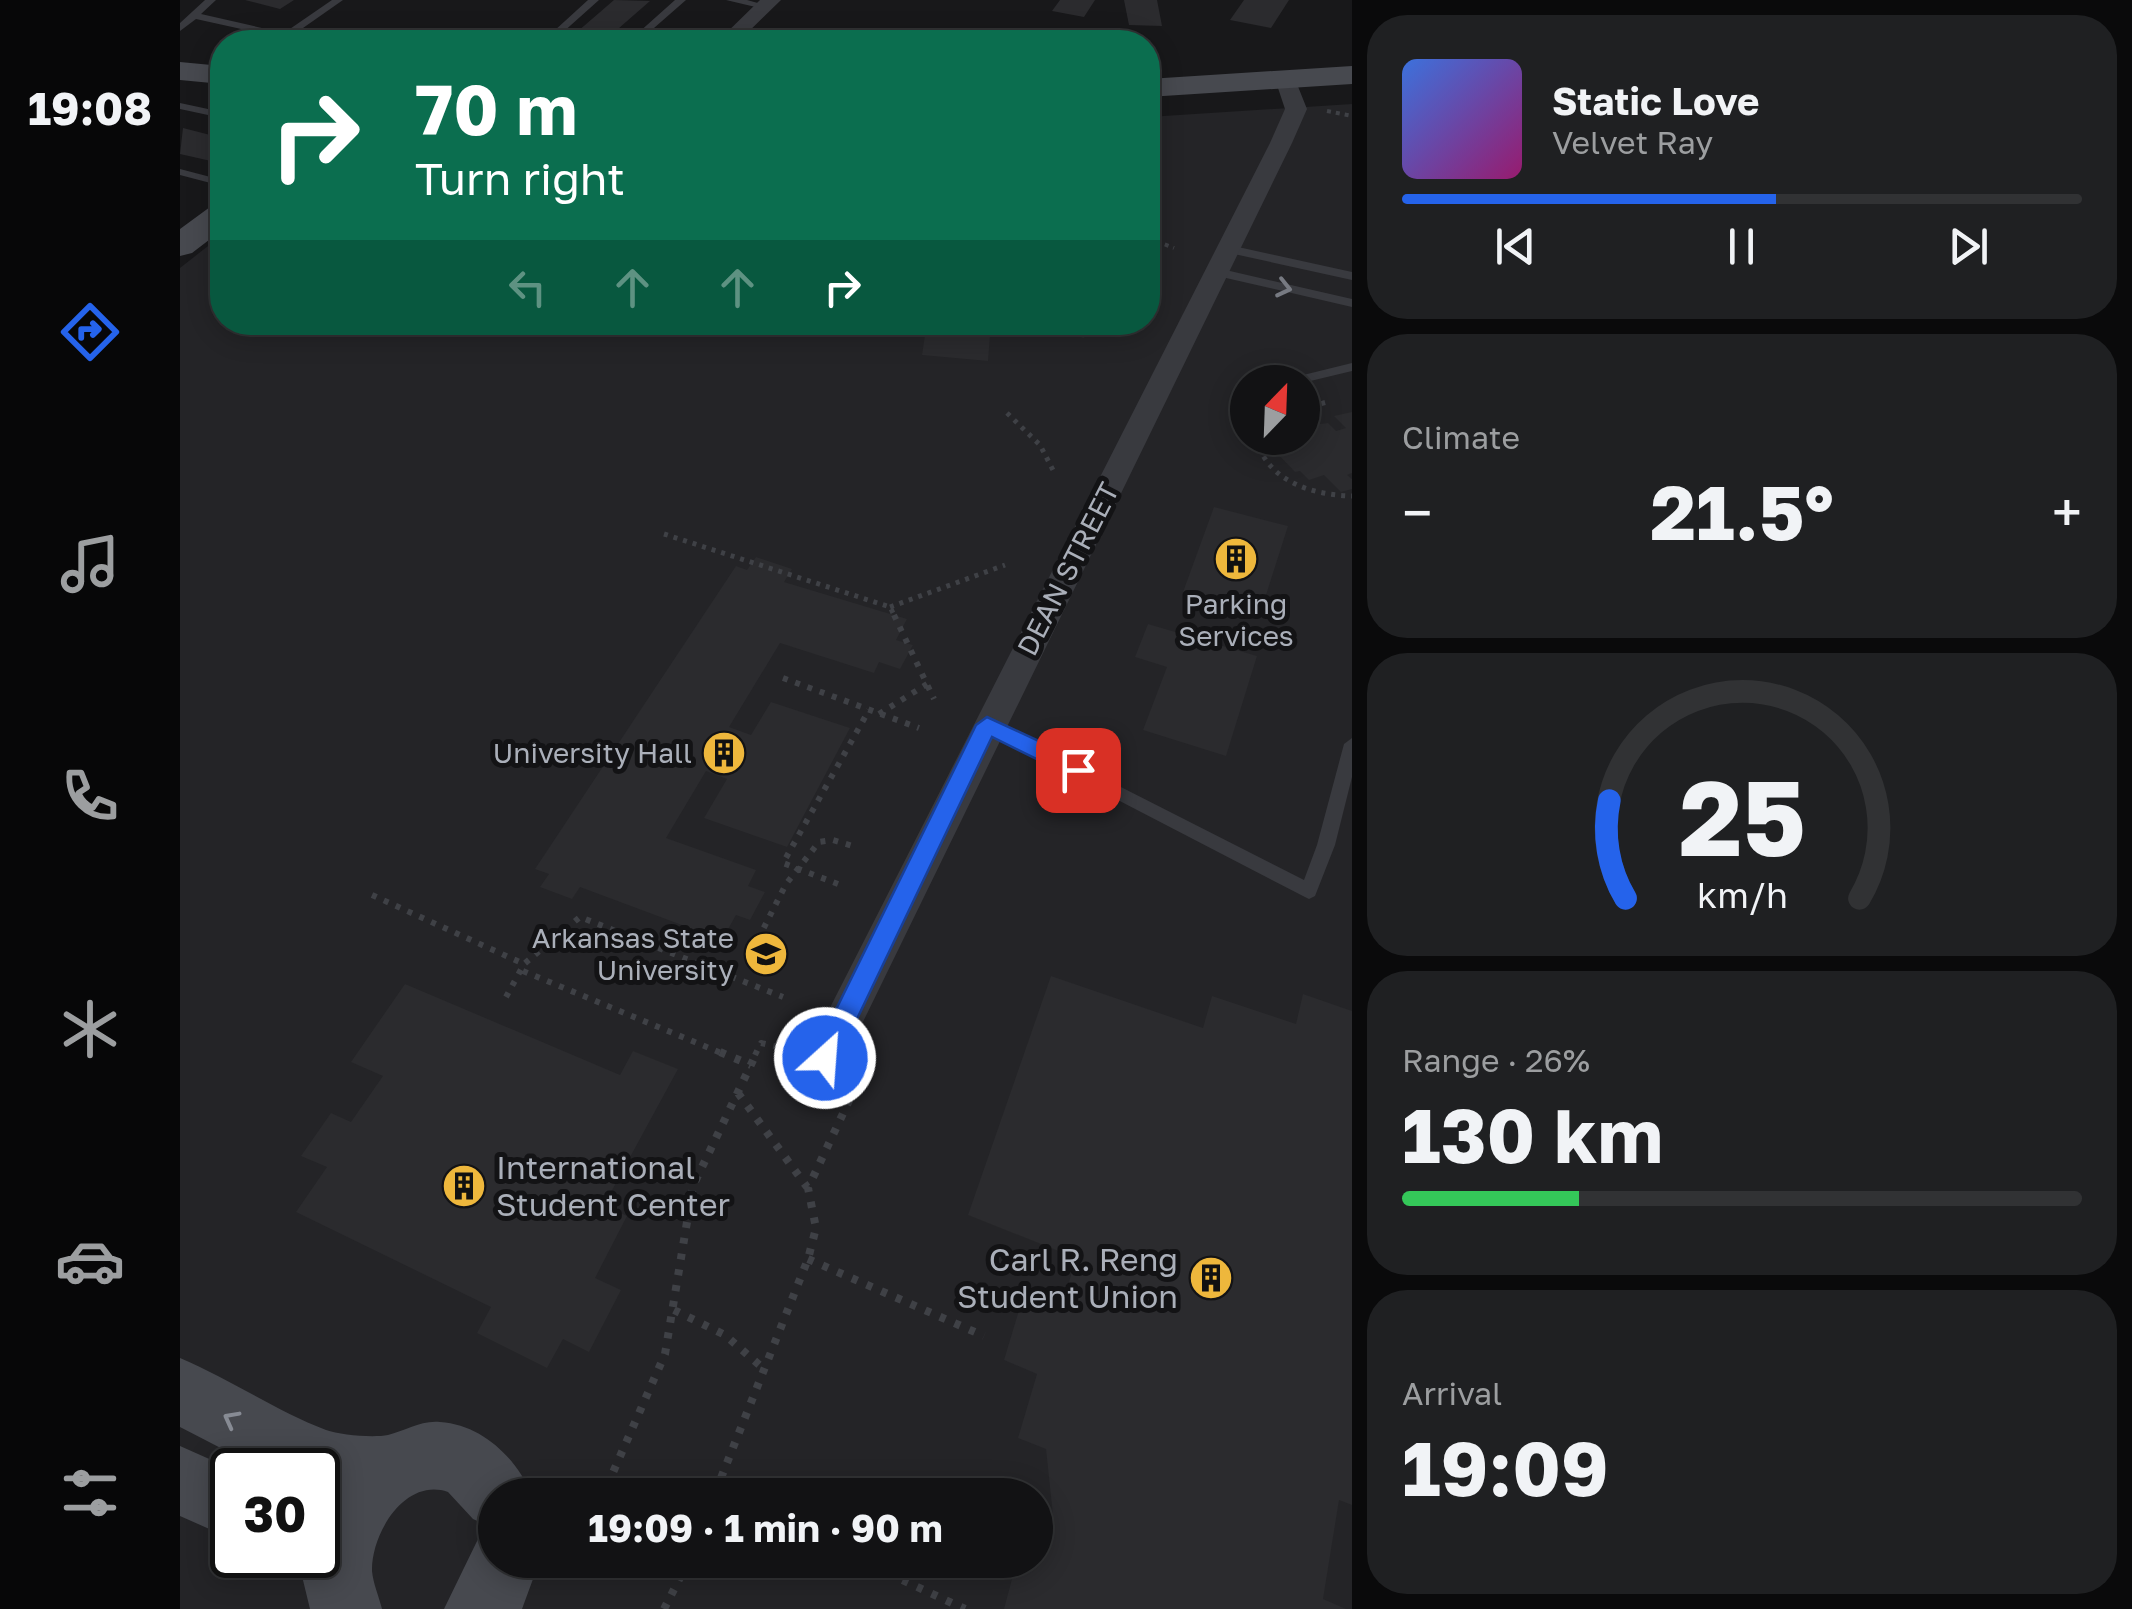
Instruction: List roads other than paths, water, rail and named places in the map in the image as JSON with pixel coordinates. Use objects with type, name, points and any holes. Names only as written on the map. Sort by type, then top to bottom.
[{"type":"street","points":[[739,30],[768,3]]},
{"type":"street","points":[[180,70],[210,74]]},
{"type":"street","points":[[1160,87],[1352,75]]},
{"type":"street","name":"DEAN STREET","points":[[825,1058],[1296,109],[1286,79]]},
{"type":"street","points":[[180,246],[210,223]]},
{"type":"street","points":[[180,1392],[324,1466],[388,1470]]},
{"type":"street","points":[[331,1580],[346,1516],[364,1490],[388,1470],[414,1458],[441,1456],[467,1464],[485,1478]]},
{"type":"street","points":[[180,1480],[210,1495]]},
{"type":"street","points":[[480,1609],[498,1578]]},
{"type":"lane","points":[[180,28],[211,0]]},
{"type":"lane","points":[[294,30],[338,0]]},
{"type":"lane","points":[[561,30],[594,0]]},
{"type":"lane","points":[[646,30],[680,0]]},
{"type":"lane","points":[[731,0],[768,3]]},
{"type":"lane","points":[[196,16],[248,30]]},
{"type":"lane","points":[[180,106],[210,112]]},
{"type":"lane","points":[[180,172],[210,179]]},
{"type":"lane","points":[[1223,261],[1352,276]]},
{"type":"lane","points":[[1223,261],[1352,303]]},
{"type":"lane","points":[[1320,375],[1352,367]]},
{"type":"lane","points":[[987,725],[1109,784],[1224,849],[1309,891],[1326,845],[1352,744]]},
{"type":"place","name":"Parking Services","points":[[1236,559]]},
{"type":"place","name":"University Hall","points":[[724,753]]},
{"type":"place","name":"Arkansas State University","points":[[766,954]]},
{"type":"place","name":"International Student Center","points":[[464,1186]]},
{"type":"place","name":"Carl R. Reng Student Union","points":[[1211,1278]]}]
